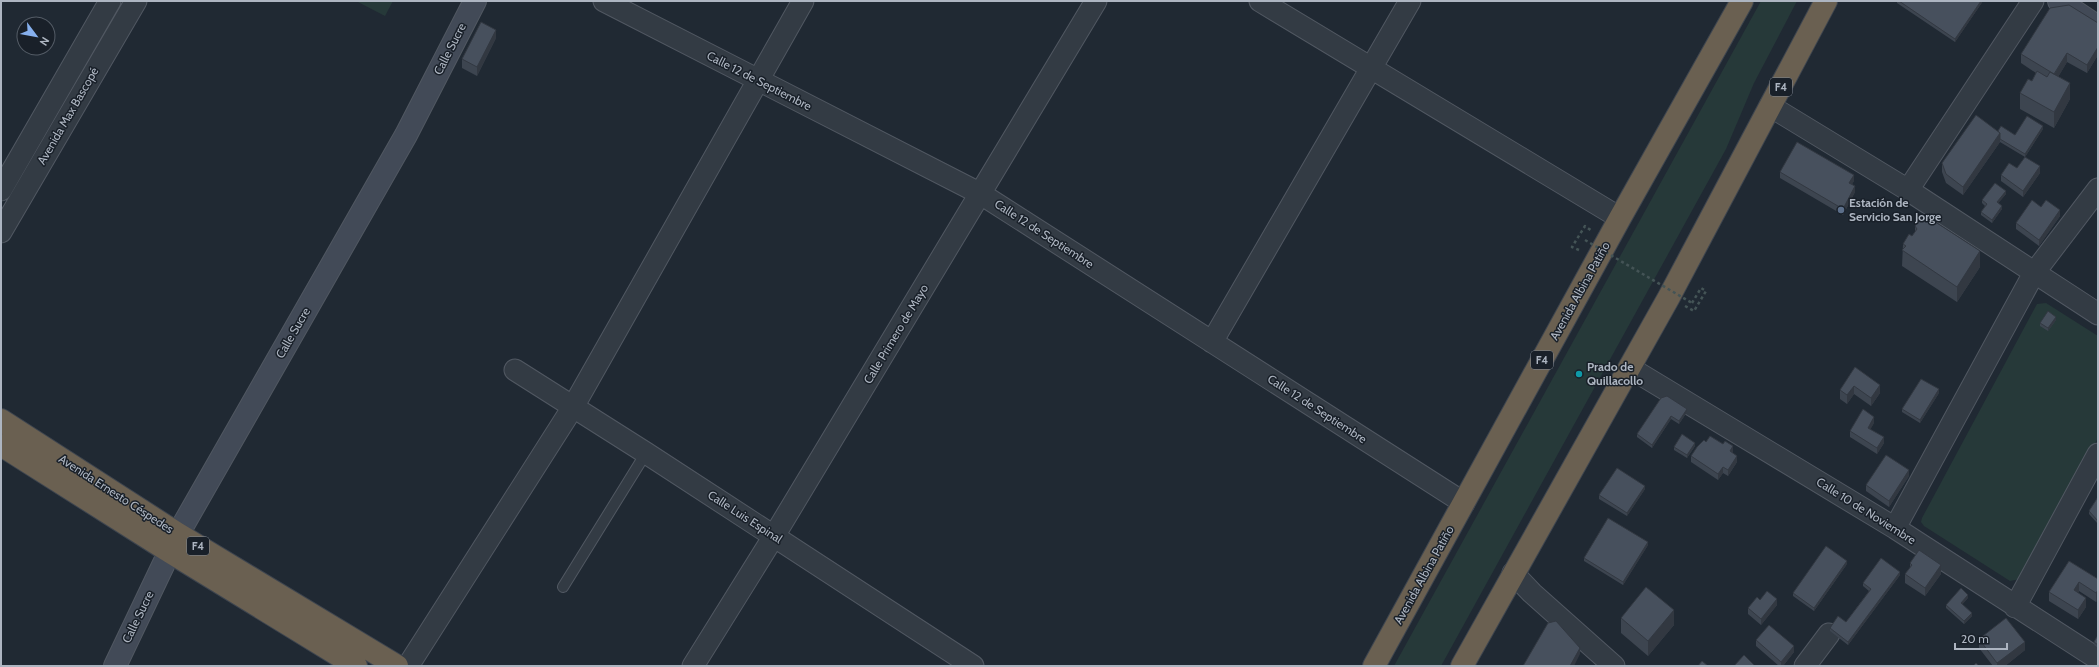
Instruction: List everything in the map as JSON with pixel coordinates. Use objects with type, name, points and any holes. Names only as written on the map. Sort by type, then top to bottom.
[{"type":"highway","name":"Avenida Albina Patiño","points":[[1374,666],[1620,218],[1742,1]]},
{"type":"highway","name":"F4","points":[[1462,666],[1512,573],[1630,368],[1826,1]]},
{"type":"highway","name":"Avenida Ernesto Céspedes","points":[[1,420],[174,543],[356,666]]},
{"type":"highway","name":"Avenida Ernesto Céspedes","points":[[1,445],[174,543],[397,666]]},
{"type":"main road","name":"Calle Sucre","points":[[115,666],[174,543],[406,135],[475,1]]},
{"type":"main road","points":[[2059,1],[2098,27]]},
{"type":"street","name":"Avenida Max Bascopé","points":[[1,190],[110,1]]},
{"type":"street","name":"Avenida Max Bascopé","points":[[1,232],[136,1]]},
{"type":"street","name":"Calle 12 de Septiembre","points":[[604,1],[981,194],[1464,503]]},
{"type":"street","points":[[408,666],[573,407],[803,1]]},
{"type":"street","name":"Calle Primero de Mayo","points":[[693,666],[774,536],[1096,1]]},
{"type":"street","points":[[1260,1],[1620,218]]},
{"type":"street","points":[[1212,342],[1410,1]]},
{"type":"street","points":[[1908,190],[2033,1]]},
{"type":"street","points":[[1770,106],[1908,190],[2098,314]]},
{"type":"street","points":[[1895,528],[2034,273],[2098,190]]},
{"type":"street","name":"Calle 10 de Noviembre","points":[[1630,368],[1895,528],[2015,607],[2098,659]]},
{"type":"street","name":"Calle Luis Espinal","points":[[515,370],[646,453],[973,666]]},
{"type":"street","points":[[2015,607],[2098,454]]},
{"type":"street","points":[[1512,573],[1532,593],[1614,666]]},
{"type":"street","points":[[1805,666],[1829,634]]},
{"type":"lane","points":[[563,587],[646,453]]},
{"type":"path","points":[[1585,226],[1572,247],[1579,251],[1585,240],[1692,303],[1701,288],[1706,291],[1694,311]]},
{"type":"shaded area","points":[[356,1],[393,1],[385,16]]},
{"type":"shaded area","name":"Prado de Quillacollo","points":[[1761,1],[1797,1],[1754,83],[1726,149],[1441,666],[1394,666]]},
{"type":"shaded area","points":[[2046,303],[2098,336],[2098,438],[2020,579],[2010,581],[1924,526],[1921,522],[2037,304]]},
{"type":"building","points":[[1899,1],[1981,1],[1955,39]]},
{"type":"building","points":[[2069,5],[2098,23],[2098,47],[2087,65],[2067,53],[2054,74],[2021,54],[2050,8]]},
{"type":"building","points":[[481,22],[496,30],[477,67],[462,59]]},
{"type":"building","points":[[2037,71],[2047,77],[2050,72],[2070,83],[2054,112],[2020,93],[2028,79],[2032,81]]},
{"type":"building","points":[[1976,115],[2000,133],[1963,187],[1946,174],[1942,163]]},
{"type":"building","points":[[2027,116],[2043,126],[2025,154],[2000,139],[2000,133],[1998,131],[2001,126],[2015,135]]},
{"type":"building","points":[[1797,142],[1854,175],[1849,183],[1855,186],[1843,209],[1780,172]]},
{"type":"building","points":[[2025,157],[2040,166],[2023,191],[2001,175],[2009,163],[2017,168]]},
{"type":"building","points":[[1995,183],[2006,191],[1997,202],[2002,206],[1992,220],[1981,212],[1987,204],[1982,200]]},
{"type":"building","points":[[2032,200],[2041,207],[2046,200],[2060,210],[2039,240],[2016,223]]},
{"type":"building","points":[[1923,214],[1980,251],[1957,287],[1902,250],[1906,246],[1903,244],[1909,234],[1912,236],[1917,229],[1915,226]]},
{"type":"building","points":[[2048,311],[2056,317],[2048,328],[2040,323]]},
{"type":"building","points":[[1855,367],[1880,385],[1871,398],[1854,386],[1847,395],[1840,390]]},
{"type":"building","points":[[1921,379],[1939,389],[1920,420],[1902,409]]},
{"type":"building","points":[[1667,396],[1687,409],[1679,421],[1671,416],[1652,445],[1637,434],[1661,398]]},
{"type":"building","points":[[1863,409],[1874,417],[1868,428],[1884,437],[1877,448],[1850,431]]},
{"type":"building","points":[[1682,434],[1695,443],[1687,455],[1674,447]]},
{"type":"building","points":[[1710,436],[1723,444],[1725,441],[1733,446],[1730,451],[1737,456],[1728,470],[1723,467],[1718,474],[1691,456],[1697,447],[1704,440],[1706,442]]},
{"type":"building","points":[[1886,455],[1909,470],[1889,501],[1866,485]]},
{"type":"building","points":[[1617,468],[1645,486],[1627,513],[1599,495]]},
{"type":"building","points":[[2098,497],[2098,521],[2089,511]]},
{"type":"building","points":[[1608,518],[1648,542],[1623,582],[1584,558]]},
{"type":"building","points":[[1826,546],[1847,561],[1814,608],[1793,593]]},
{"type":"building","points":[[1919,550],[1941,565],[1925,588],[1905,574],[1912,565],[1910,563]]},
{"type":"building","points":[[1881,558],[1900,572],[1848,642],[1830,628],[1838,616],[1846,622],[1871,589],[1863,583]]},
{"type":"building","points":[[2069,561],[2098,579],[2098,590],[2096,593],[2079,582],[2074,590],[2086,598],[2078,610],[2049,592]]},
{"type":"building","points":[[1646,587],[1674,610],[1648,641],[1621,618]]},
{"type":"building","points":[[1961,588],[1968,595],[1961,603],[1972,613],[1964,621],[1946,605]]},
{"type":"building","points":[[1767,591],[1777,599],[1761,619],[1748,608],[1757,597],[1760,600]]},
{"type":"building","points":[[2006,618],[2025,642],[1997,663],[1979,639]]},
{"type":"building","points":[[1556,621],[1580,648],[1570,666],[1523,666],[1548,623]]},
{"type":"building","points":[[1769,625],[1794,646],[1781,662],[1756,640]]},
{"type":"building","points":[[2098,635],[2098,645],[2094,642]]},
{"type":"building","points":[[1744,655],[1755,666],[1734,666]]},
{"type":"building","points":[[1702,661],[1708,666],[1698,666]]},
{"type":"place","name":"Estación de Servicio San Jorge","points":[[1841,210]]},
{"type":"place","name":"Prado de Quillacollo","points":[[1579,374]]}]
